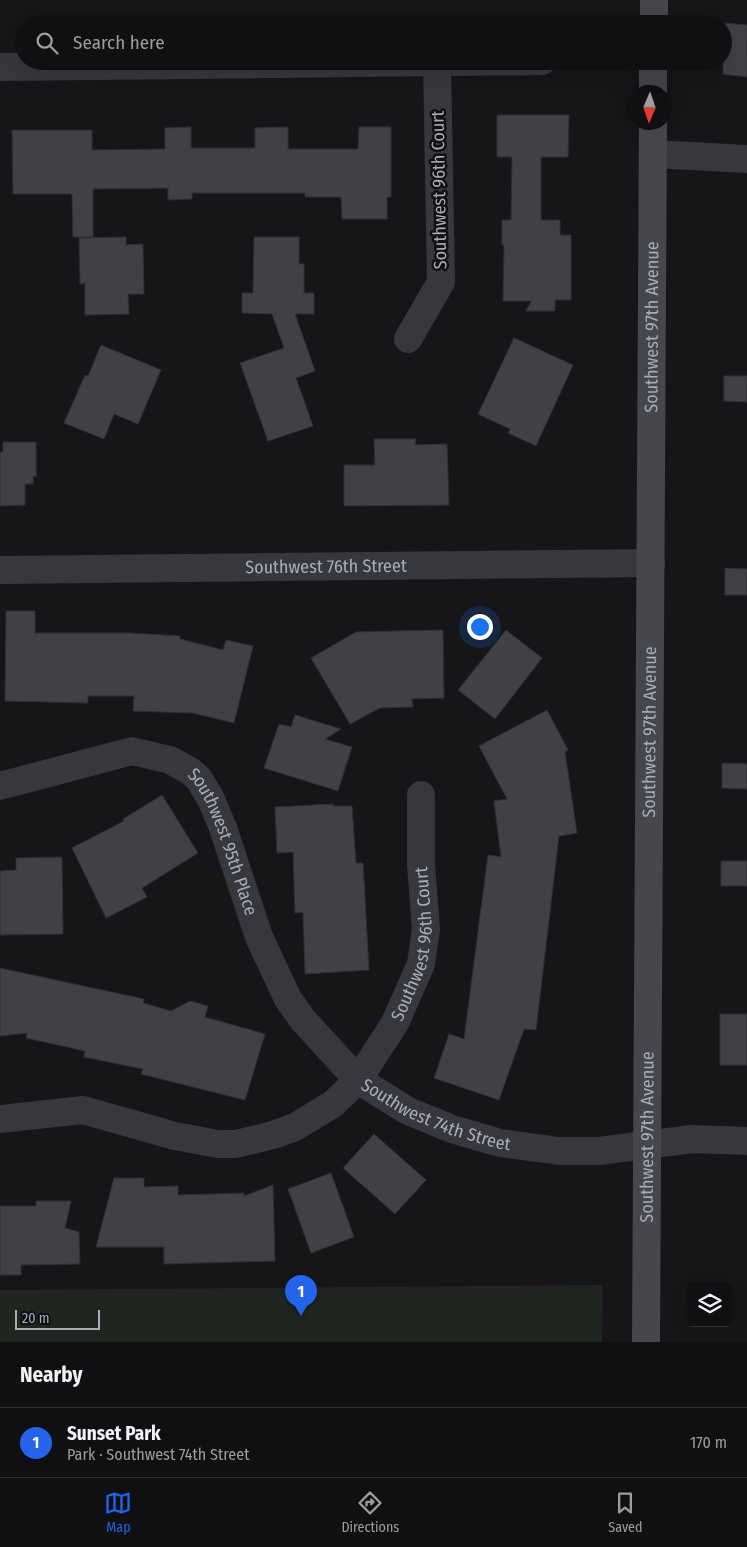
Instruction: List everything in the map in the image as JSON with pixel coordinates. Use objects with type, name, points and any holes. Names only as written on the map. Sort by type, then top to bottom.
[{"type":"street","points":[[654,0],[654,15]]},
{"type":"street","points":[[0,67],[15,67]]},
{"type":"street","name":"Southwest 96th Court","points":[[408,339],[441,282],[437,70]]},
{"type":"street","points":[[653,70],[653,85]]},
{"type":"street","name":"Southwest 97th Avenue","points":[[646,1342],[653,130]]},
{"type":"street","points":[[653,154],[747,159]]},
{"type":"street","name":"Southwest 76th Street","points":[[0,570],[651,563]]},
{"type":"street","name":"Southwest 95th Place","points":[[0,786],[132,751],[170,760],[190,771],[199,779],[214,806],[250,915],[277,980],[303,1020],[358,1080]]},
{"type":"street","name":"Southwest 96th Court","points":[[358,1080],[402,1009],[417,975],[424,952],[426,929],[421,865],[421,795]]},
{"type":"street","name":"Southwest 74th Street","points":[[0,1119],[83,1110],[175,1136],[218,1144],[236,1144],[273,1135],[315,1117],[333,1104],[358,1080],[408,1110],[433,1122],[509,1145],[582,1151],[692,1139],[747,1141]]},
{"type":"shaded area","points":[[603,1285],[602,1342],[0,1342],[0,1290]]},
{"type":"building","points":[[732,24],[747,25],[747,77],[723,74],[723,70],[732,70]]},
{"type":"building","points":[[497,115],[569,115],[568,157],[541,157],[541,220],[560,220],[560,235],[571,235],[571,300],[555,300],[555,311],[526,311],[531,301],[503,301],[504,245],[502,245],[502,220],[511,220],[512,157],[497,157]]},
{"type":"building","points":[[191,127],[191,148],[255,148],[255,128],[288,127],[288,149],[358,149],[359,127],[391,127],[391,197],[387,197],[387,219],[342,219],[341,197],[305,197],[305,193],[192,193],[192,199],[168,200],[168,188],[93,189],[93,237],[73,237],[72,194],[13,194],[12,130],[92,130],[92,150],[165,149],[165,128]]},
{"type":"building","points":[[126,237],[126,245],[143,244],[144,294],[128,294],[129,314],[85,315],[85,283],[80,284],[79,238]]},
{"type":"building","points":[[254,237],[299,237],[299,264],[304,264],[304,293],[314,293],[314,314],[295,314],[315,371],[296,378],[313,426],[268,441],[240,363],[284,348],[272,314],[242,313],[242,293],[253,293]]},
{"type":"building","points":[[514,338],[573,365],[536,446],[508,433],[510,429],[478,414]]},
{"type":"building","points":[[101,345],[161,370],[138,424],[114,414],[104,439],[64,423],[85,375],[88,376]]},
{"type":"building","points":[[724,376],[747,376],[747,402],[724,401]]},
{"type":"building","points":[[374,439],[416,439],[415,445],[447,444],[449,505],[344,506],[344,465],[375,465]]},
{"type":"building","points":[[3,442],[36,442],[36,477],[33,476],[33,484],[25,484],[25,505],[0,506],[0,452],[3,452]]},
{"type":"building","points":[[725,568],[747,569],[747,595],[725,595]]},
{"type":"building","points":[[6,611],[35,611],[35,633],[130,633],[180,636],[180,639],[223,650],[226,640],[253,646],[234,723],[193,713],[133,711],[134,696],[88,696],[88,703],[5,701]]},
{"type":"building","points":[[443,630],[444,698],[412,699],[413,707],[380,708],[350,724],[311,658],[356,632]]},
{"type":"building","points":[[506,630],[542,658],[495,719],[458,690]]},
{"type":"building","points":[[547,710],[568,750],[565,752],[577,833],[559,836],[536,1030],[524,1029],[499,1100],[434,1078],[449,1034],[464,1039],[488,855],[501,857],[494,801],[507,799],[479,746]]},
{"type":"building","points":[[295,715],[341,729],[325,739],[352,747],[338,791],[264,768],[279,724],[291,727]]},
{"type":"building","points":[[722,763],[747,764],[747,789],[722,788]]},
{"type":"building","points":[[162,795],[198,853],[142,888],[147,897],[106,918],[72,848],[124,821],[123,819]]},
{"type":"building","points":[[334,804],[333,806],[352,806],[356,863],[363,863],[369,970],[305,974],[303,912],[295,913],[293,852],[277,853],[275,807]]},
{"type":"building","points":[[62,857],[63,934],[0,935],[0,871],[16,870],[16,858]]},
{"type":"building","points":[[721,861],[747,861],[747,886],[721,886]]},
{"type":"building","points":[[0,968],[144,999],[143,1003],[171,1011],[190,1001],[208,1006],[205,1017],[265,1034],[245,1100],[141,1074],[143,1069],[84,1057],[85,1051],[26,1038],[27,1033],[0,1036]]},
{"type":"building","points":[[720,1014],[747,1014],[747,1065],[720,1065]]},
{"type":"building","points":[[374,1134],[426,1180],[395,1214],[343,1168]]},
{"type":"building","points":[[331,1173],[354,1237],[311,1253],[288,1189]]},
{"type":"building","points":[[114,1178],[144,1178],[144,1187],[178,1186],[178,1195],[244,1193],[244,1196],[273,1185],[275,1261],[164,1264],[164,1247],[96,1247]]},
{"type":"building","points":[[36,1201],[71,1201],[65,1228],[79,1232],[80,1264],[21,1265],[21,1275],[0,1275],[0,1206],[36,1206]]},
{"type":"place","name":"Sunset Park","points":[[301,1316]]}]
